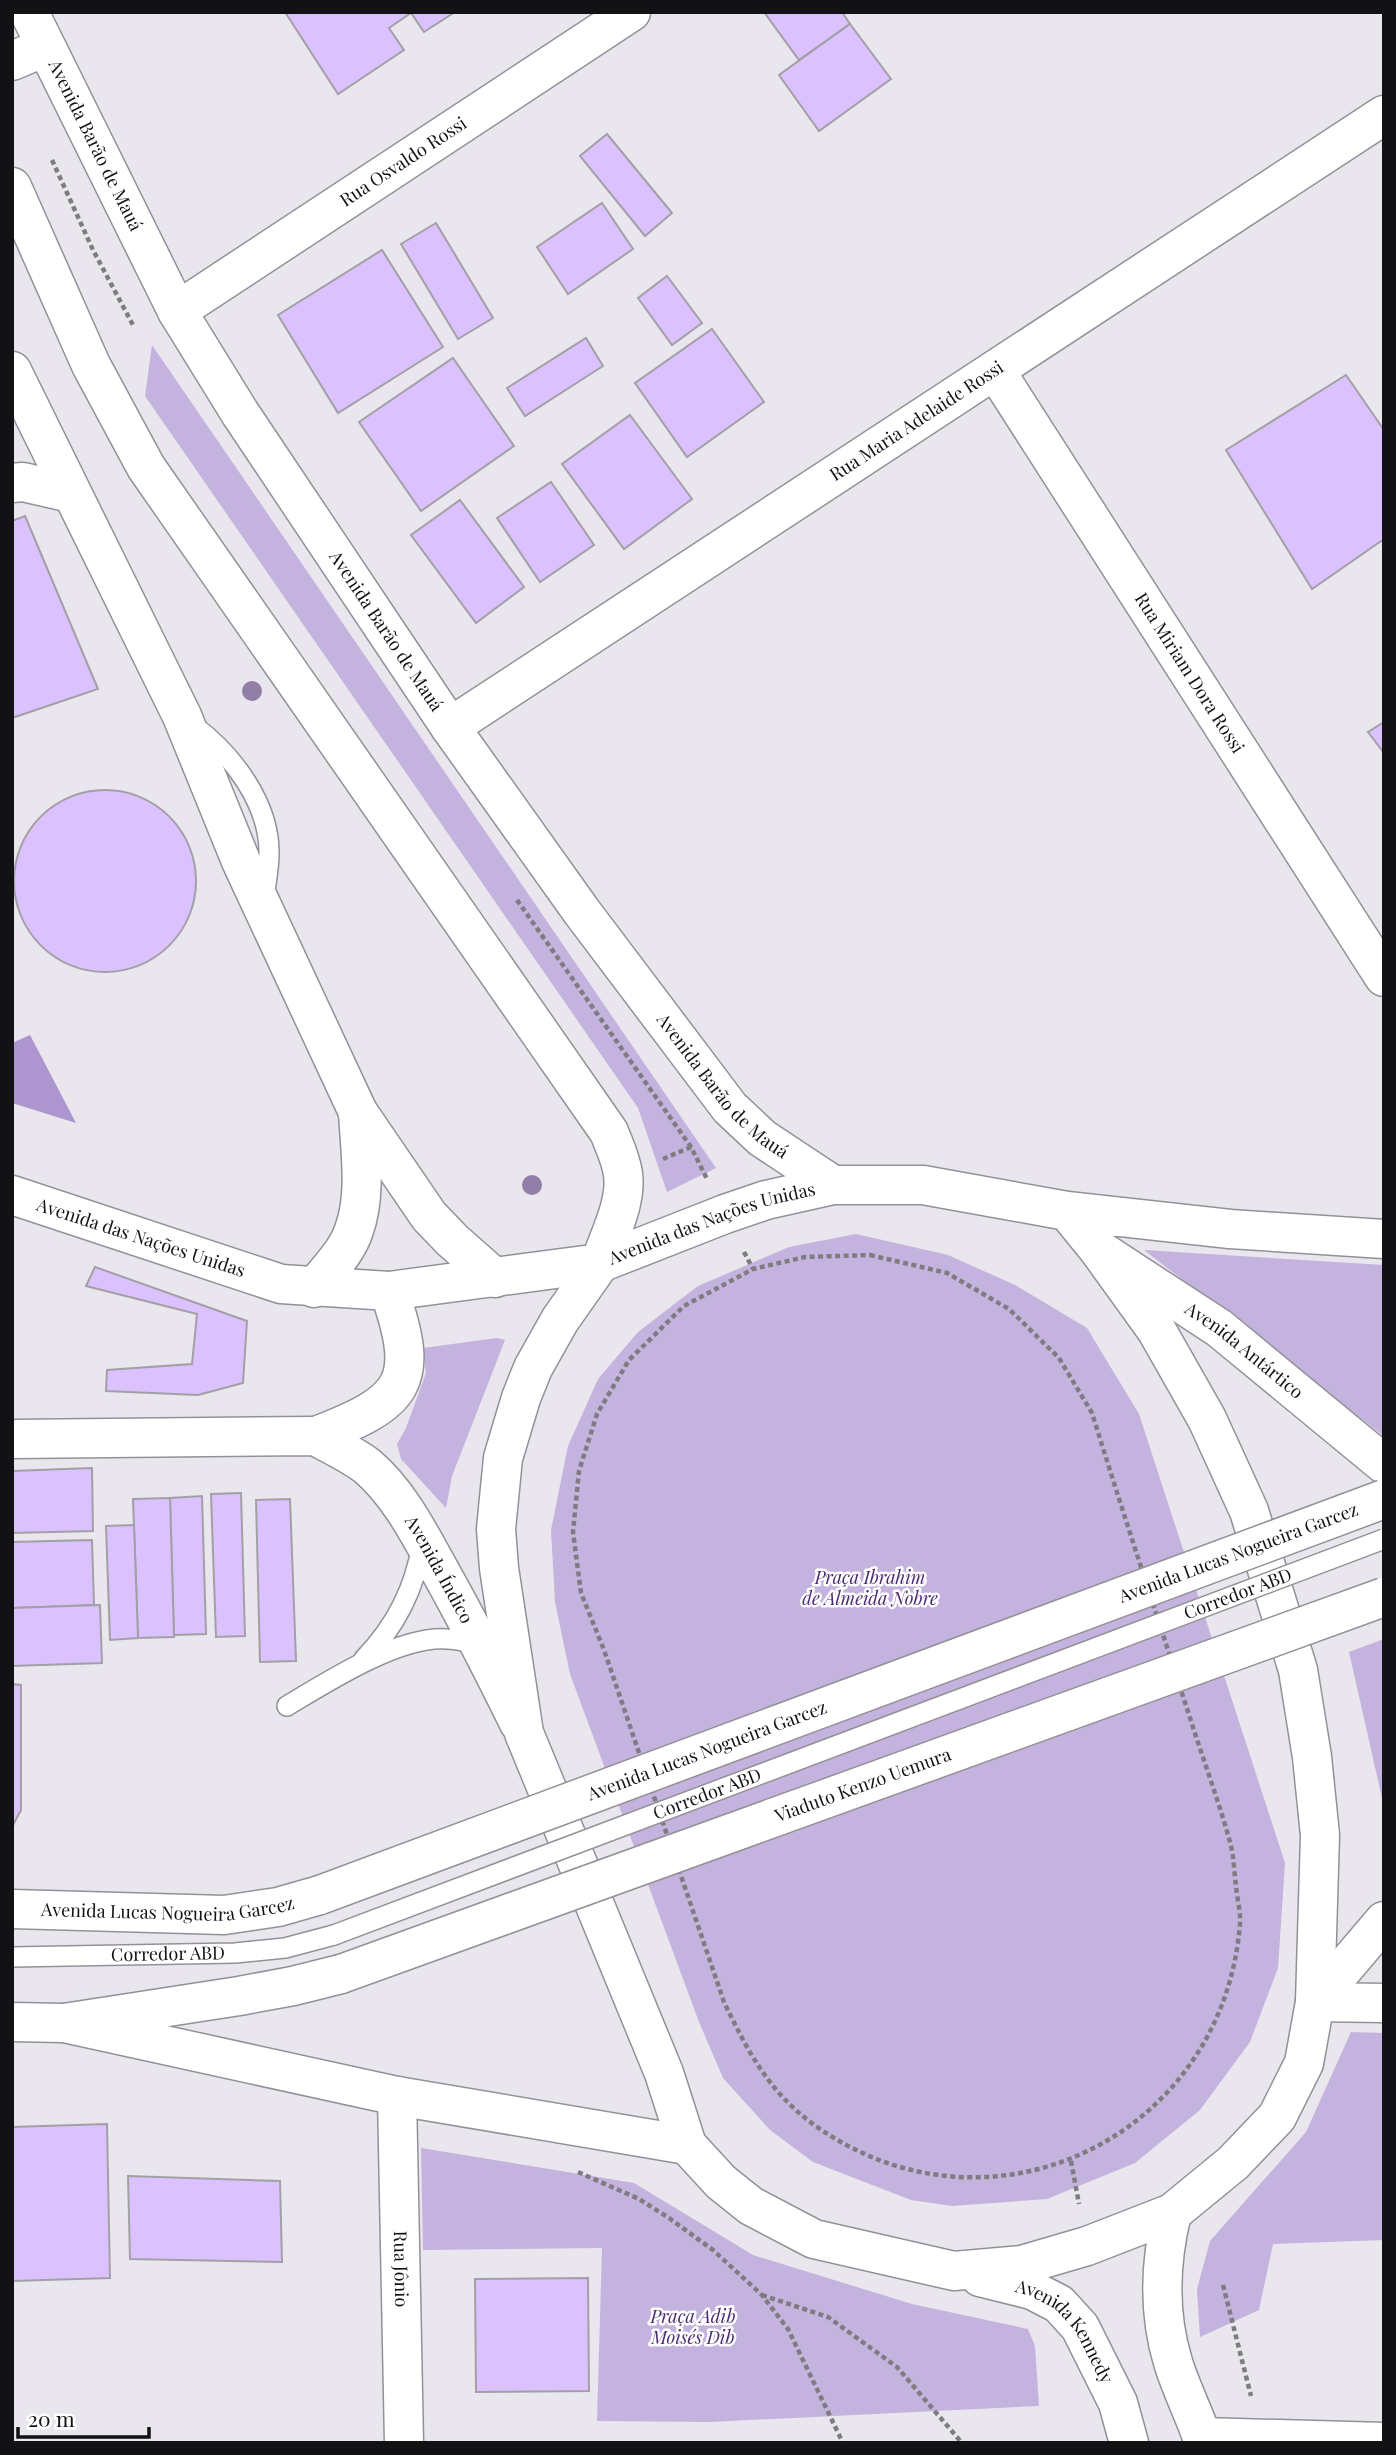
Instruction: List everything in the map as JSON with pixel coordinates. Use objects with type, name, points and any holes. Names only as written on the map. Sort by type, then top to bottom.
[{"type":"street","name":"Avenida Barão de Mauá","points":[[29,12],[29,54],[177,311],[240,413],[450,727],[591,923],[730,1108],[762,1138],[833,1185]]},
{"type":"street","name":"Rua Osvaldo Rossi","points":[[177,311],[631,12]]},
{"type":"street","name":"Rua Maria Adelaide Rossi","points":[[450,727],[1384,115]]},
{"type":"street","points":[[12,187],[91,365],[146,467],[608,1132],[618,1154],[624,1175],[622,1199],[600,1263],[560,1320],[533,1368],[511,1426],[503,1458],[496,1529],[499,1568],[524,1733],[664,2073],[687,2145],[721,2182],[751,2206],[814,2239],[954,2271],[1022,2265],[1087,2246],[1172,2213],[1233,2163],[1277,2117],[1304,2063],[1315,2002],[1320,1835],[1312,1757],[1298,1671],[1249,1511],[1208,1419],[1157,1331],[1067,1211]]},
{"type":"street","name":"Rua Miriam Dora Rossi","points":[[995,370],[1384,977]]},
{"type":"street","points":[[12,371],[182,716],[241,861],[358,1112],[429,1216],[495,1278]]},
{"type":"street","points":[[12,483],[23,482],[71,493]]},
{"type":"street","points":[[314,1288],[354,1232],[361,1205],[358,1112]]},
{"type":"street","name":"Avenida das Nações Unidas","points":[[12,1195],[281,1284],[389,1291],[600,1263],[725,1213],[766,1200],[833,1185],[923,1185],[1067,1211],[1230,1229],[1378,1232]]},
{"type":"street","name":"Avenida Antártico","points":[[1098,1249],[1219,1328],[1384,1464]]},
{"type":"street","points":[[12,1439],[316,1436],[353,1422],[375,1409],[399,1385],[404,1372],[404,1339],[389,1291]]},
{"type":"street","name":"Avenida Índico","points":[[316,1436],[367,1467],[402,1508],[423,1540],[481,1646],[524,1733]]},
{"type":"street","name":"Avenida Lucas Nogueira Garcez","points":[[12,1909],[224,1915],[278,1908],[320,1895],[1384,1499]]},
{"type":"street","name":"Viaduto Kenzo Uemura","points":[[64,2023],[266,1991],[341,1974],[1384,1597]]},
{"type":"street","points":[[1315,2002],[1384,1921]]},
{"type":"street","points":[[1315,2002],[1384,2003]]},
{"type":"street","points":[[12,2022],[64,2023],[397,2096],[687,2145]]},
{"type":"street","name":"Rua Jônio","points":[[397,2096],[404,2443]]},
{"type":"street","points":[[1172,2213],[1164,2247],[1163,2320],[1173,2362],[1203,2440],[1384,2442]]},
{"type":"street","name":"Avenida Kennedy","points":[[954,2271],[1032,2290],[1059,2304],[1080,2328],[1113,2392],[1129,2443]]},
{"type":"lane","name":"Corredor ABD","points":[[12,1957],[235,1953],[285,1948],[334,1935],[1384,1539]]},
{"type":"lane","points":[[359,1663],[380,1642],[401,1608],[414,1582],[423,1540]]},
{"type":"lane","points":[[287,1706],[359,1663],[413,1643],[446,1638],[481,1646]]},
{"type":"path","points":[[577,2171],[639,2199],[670,2218],[713,2250],[762,2295],[788,2329],[843,2443]]},
{"type":"path","points":[[1223,2285],[1254,2405]]},
{"type":"path","points":[[762,2295],[828,2317],[897,2367],[962,2443]]},
{"type":"green space","points":[[152,345],[716,1168],[667,1192],[638,1108],[145,396]]},
{"type":"green space","name":"Praça Ibrahim de Almeida Nobre","points":[[856,1234],[948,1255],[1015,1285],[1087,1328],[1139,1414],[1285,1863],[1278,1968],[1250,2042],[1200,2110],[1135,2163],[1047,2199],[952,2206],[911,2200],[813,2162],[770,2130],[723,2078],[699,2022],[570,1674],[555,1602],[551,1530],[568,1446],[598,1379],[638,1332],[698,1286],[789,1247]]},
{"type":"green space","points":[[1144,1250],[1384,1265],[1384,1436]]},
{"type":"green space","points":[[497,1338],[505,1340],[452,1476],[446,1508],[401,1459],[397,1444],[406,1428],[426,1373],[423,1348]]},
{"type":"green space","points":[[1384,1639],[1384,1807],[1349,1652]]},
{"type":"green space","points":[[1351,2032],[1384,2033],[1384,2240],[1273,2244],[1259,2310],[1200,2337],[1197,2289],[1210,2241],[1306,2132]]},
{"type":"green space","name":"Praça Adib Moisés Dib","points":[[421,2148],[634,2183],[753,2255],[912,2304],[1028,2329],[1035,2346],[1039,2406],[710,2422],[597,2421],[602,2248],[423,2250]]},
{"type":"shaded area","points":[[30,1035],[76,1123],[12,1103],[12,1043]]},
{"type":"building","points":[[285,12],[455,12],[424,32],[411,13],[389,28],[404,50],[338,94]]},
{"type":"building","points":[[764,12],[842,12],[850,24],[799,60]]},
{"type":"building","points":[[850,24],[891,79],[819,131],[779,75]]},
{"type":"building","points":[[607,134],[672,213],[645,236],[580,156]]},
{"type":"building","points":[[602,203],[633,249],[568,294],[537,247]]},
{"type":"building","points":[[436,223],[493,318],[458,339],[401,244]]},
{"type":"building","points":[[382,250],[443,347],[338,413],[278,315]]},
{"type":"building","points":[[667,276],[702,323],[672,345],[638,298]]},
{"type":"building","points":[[712,329],[764,402],[687,457],[635,383]]},
{"type":"building","points":[[586,338],[603,366],[525,416],[507,388]]},
{"type":"building","points":[[453,358],[514,446],[421,511],[359,422]]},
{"type":"building","points":[[1346,375],[1384,430],[1384,539],[1312,589],[1226,450]]},
{"type":"building","points":[[630,415],[692,499],[624,549],[562,464]]},
{"type":"building","points":[[551,482],[594,545],[540,582],[497,518]]},
{"type":"building","points":[[460,500],[524,587],[476,623],[411,535]]},
{"type":"building","points":[[25,516],[98,689],[12,718],[12,521]]},
{"type":"building","points":[[1384,722],[1384,753],[1368,732]]},
{"type":"building","points":[[105,790],[140,797],[169,817],[189,846],[196,881],[189,916],[169,945],[140,965],[105,972],[70,965],[41,945],[21,916],[14,881],[21,846],[41,817],[70,797]]},
{"type":"building","points":[[95,1267],[247,1321],[243,1383],[198,1395],[106,1391],[107,1370],[192,1364],[197,1314],[86,1286]]},
{"type":"building","points":[[92,1468],[93,1531],[12,1533],[12,1471]]},
{"type":"building","points":[[241,1493],[245,1636],[216,1637],[211,1494]]},
{"type":"building","points":[[202,1496],[206,1634],[174,1635],[170,1498]]},
{"type":"building","points":[[170,1498],[174,1637],[138,1638],[133,1499]]},
{"type":"building","points":[[290,1499],[296,1661],[260,1662],[256,1500]]},
{"type":"building","points":[[134,1525],[138,1638],[110,1640],[106,1526]]},
{"type":"building","points":[[92,1540],[94,1605],[12,1608],[12,1542]]},
{"type":"building","points":[[100,1605],[102,1663],[12,1666],[12,1608]]},
{"type":"building","points":[[12,1684],[21,1685],[21,1810],[12,1827]]},
{"type":"building","points":[[107,2124],[110,2278],[12,2281],[12,2127]]},
{"type":"building","points":[[128,2176],[280,2181],[282,2262],[130,2259]]},
{"type":"building","points":[[588,2278],[589,2391],[476,2392],[475,2279]]}]
